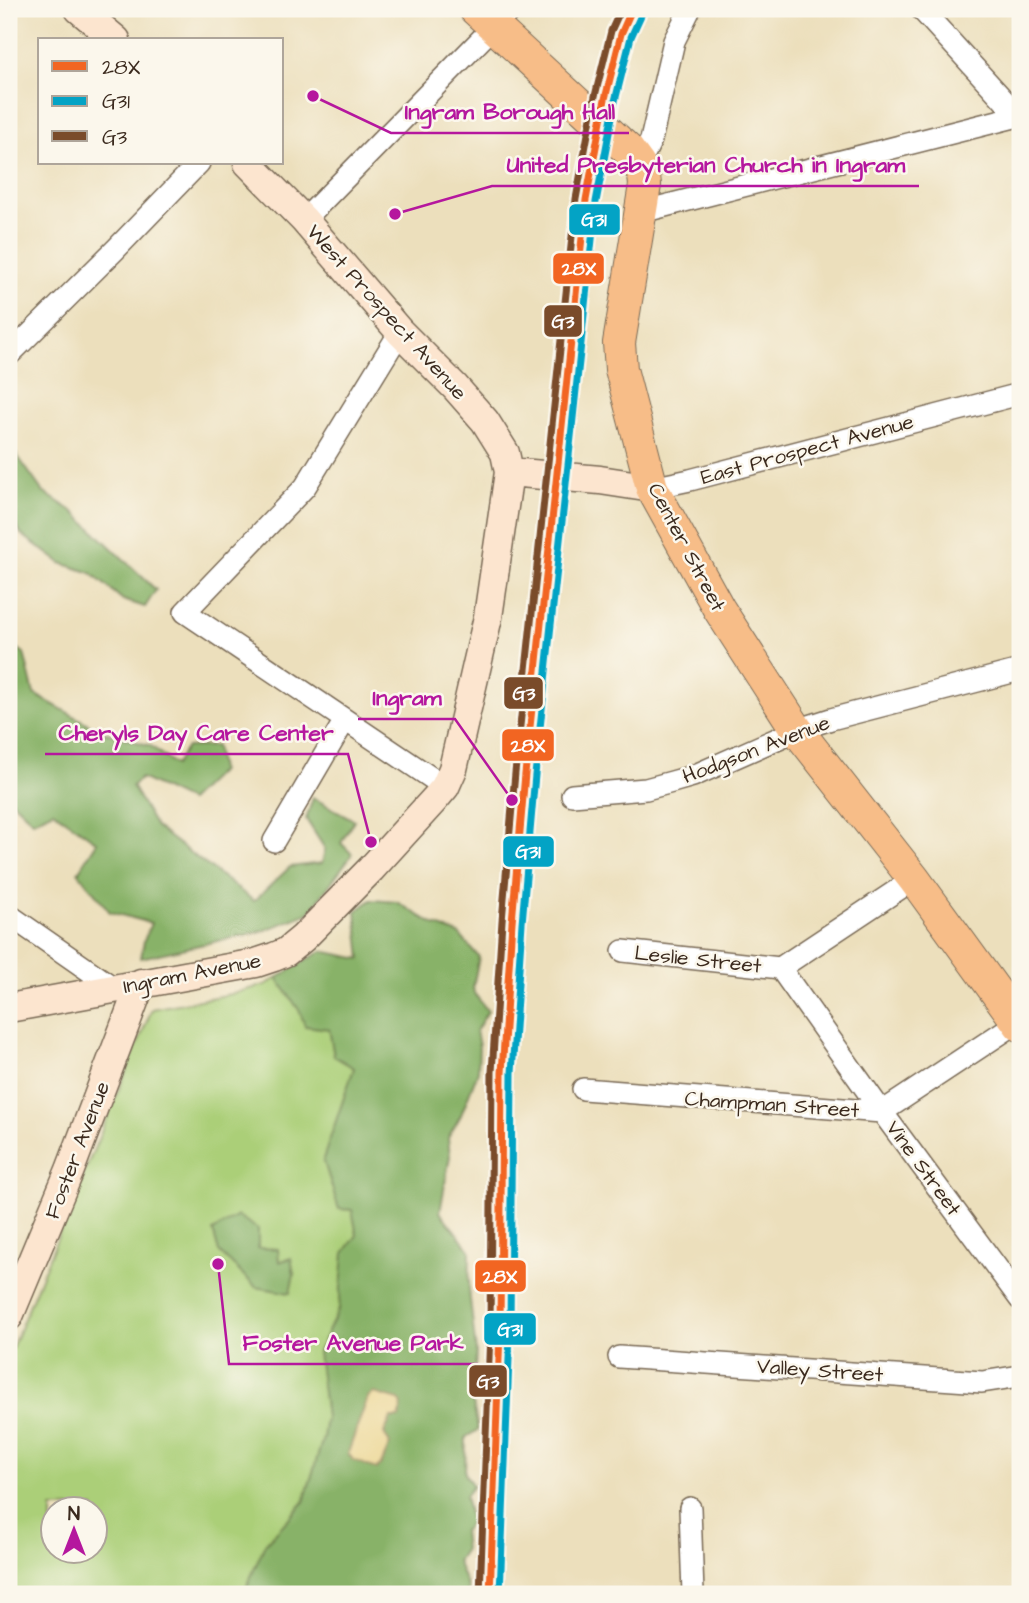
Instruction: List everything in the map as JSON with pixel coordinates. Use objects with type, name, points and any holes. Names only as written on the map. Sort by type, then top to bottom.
[{"type":"main road","points":[[493,15],[557,84],[634,157]]},
{"type":"main road","name":"Center Street","points":[[634,157],[644,176],[645,185],[619,343],[621,369],[652,488],[719,609],[797,730],[914,879],[1019,1023]]},
{"type":"street","points":[[634,157],[650,140],[674,41],[690,9]]},
{"type":"street","points":[[641,212],[1019,117],[921,9]]},
{"type":"street","points":[[85,10],[114,38]]},
{"type":"street","points":[[304,220],[493,15]]},
{"type":"street","points":[[9,355],[198,164]]},
{"type":"street","name":"West Prospect Avenue","points":[[249,164],[304,220],[400,332],[455,387],[485,421],[505,453],[522,473]]},
{"type":"street","points":[[400,332],[305,487],[185,612],[445,787]]},
{"type":"street","name":"East Prospect Avenue","points":[[522,473],[652,488],[1020,394]]},
{"type":"street","name":"Ingram Avenue","points":[[9,1007],[256,963],[274,957],[286,952],[303,938],[371,869],[445,787],[453,769],[522,473]]},
{"type":"street","name":"Hodgson Avenue","points":[[572,794],[646,789],[673,782],[693,776],[797,730],[831,719],[1020,670]]},
{"type":"street","points":[[274,841],[345,720]]},
{"type":"street","name":"Leslie Street","points":[[623,951],[780,968],[914,879]]},
{"type":"street","points":[[9,915],[114,988]]},
{"type":"street","name":"Vine Street","points":[[780,968],[1020,1299]]},
{"type":"street","name":"Foster Avenue","points":[[9,1316],[70,1170],[141,983]]},
{"type":"street","name":"Champman Street","points":[[583,1089],[882,1112],[1019,1023]]},
{"type":"street","name":"Valley Street","points":[[619,1357],[982,1382],[1020,1376]]},
{"type":"street","points":[[690,1508],[693,1594]]},
{"type":"green space","points":[[9,444],[43,492],[74,512],[156,590],[145,607],[123,600],[91,573],[61,563],[21,534],[9,512]]},
{"type":"green space","points":[[9,642],[24,653],[34,694],[101,731],[151,746],[175,765],[187,747],[216,746],[220,771],[189,801],[141,778],[132,786],[156,827],[254,901],[290,867],[322,863],[325,849],[306,819],[313,798],[354,820],[341,843],[352,854],[309,913],[263,931],[141,958],[151,923],[110,912],[78,872],[97,842],[53,811],[33,821],[9,798]]},
{"type":"green space","points":[[371,900],[397,902],[435,925],[459,934],[479,957],[474,993],[488,1011],[476,1031],[479,1046],[478,1071],[461,1115],[448,1138],[450,1156],[440,1212],[470,1250],[469,1290],[476,1352],[473,1403],[478,1430],[466,1437],[465,1474],[473,1486],[465,1496],[471,1523],[463,1531],[465,1549],[457,1561],[469,1590],[465,1594],[252,1594],[247,1586],[265,1544],[304,1502],[323,1438],[326,1418],[318,1352],[339,1309],[344,1253],[357,1235],[352,1210],[339,1209],[323,1159],[354,1068],[334,1056],[329,1029],[305,1026],[299,1010],[277,978],[322,951],[361,959],[356,911]]},
{"type":"green space","points":[[296,968],[386,1011],[340,1594],[9,1594],[9,1355],[152,1009],[265,985]]},
{"type":"green space","points":[[238,1216],[258,1229],[258,1248],[278,1249],[279,1262],[291,1258],[294,1274],[290,1293],[256,1287],[219,1252],[213,1231]]},
{"type":"sand","points":[[374,1393],[399,1400],[402,1404],[399,1418],[391,1418],[384,1433],[390,1444],[381,1465],[376,1469],[353,1460],[348,1453],[368,1397]]},
{"type":"transit line","name":"G3","points":[[480,1594],[490,1332],[492,1072],[515,773],[576,199],[595,96],[611,31],[621,9]]},
{"type":"transit line","name":"28X","points":[[490,1594],[500,1332],[502,1073],[525,774],[586,200],[605,99],[621,34],[632,9]]},
{"type":"transit line","name":"G31","points":[[500,1594],[510,1332],[512,1073],[535,775],[596,202],[615,101],[631,37],[642,13]]},
{"type":"place","name":"Ingram Borough Hall","points":[[313,96]]},
{"type":"place","name":"United Presbyterian Church in Ingram","points":[[395,214]]},
{"type":"place","name":"Ingram","points":[[512,800]]},
{"type":"place","name":"Cheryls Day Care Center","points":[[371,842]]},
{"type":"place","name":"Foster Avenue Park","points":[[218,1264]]}]
